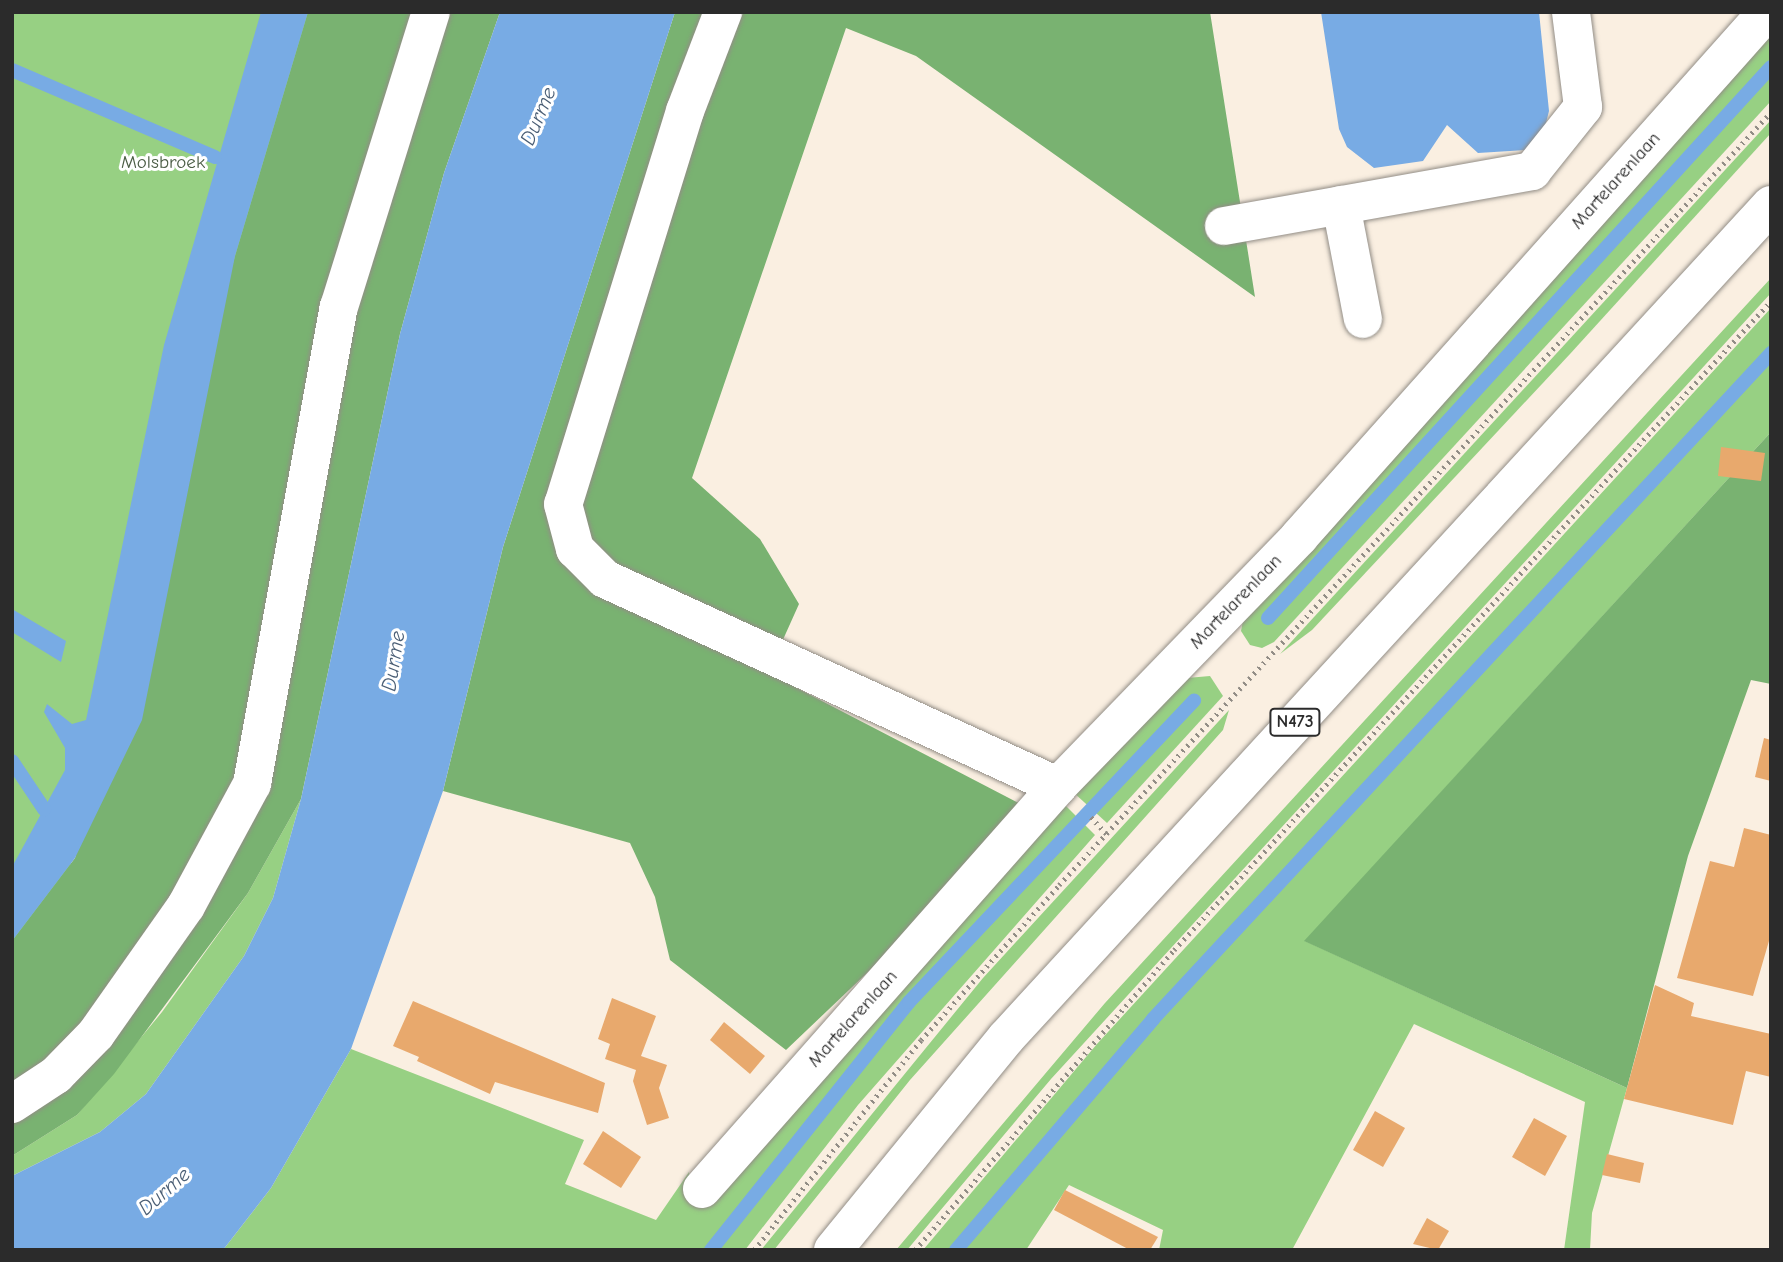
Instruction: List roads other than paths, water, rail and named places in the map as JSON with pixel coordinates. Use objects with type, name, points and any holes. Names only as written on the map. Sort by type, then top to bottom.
[{"type":"street","points":[[12,1104],[56,1075],[96,1034],[186,906],[252,784],[339,307],[431,12]]},
{"type":"street","points":[[723,12],[681,124],[563,504],[575,549],[605,579],[1058,786]]},
{"type":"street","points":[[1224,226],[1532,172],[1583,107],[1572,12]]},
{"type":"street","name":"Martelarenlaan","points":[[702,1189],[1058,786],[1299,537],[1767,12]]},
{"type":"street","points":[[1341,205],[1363,319]]},
{"type":"street","name":"N473","points":[[833,1250],[1006,1038],[1771,205]]},
{"type":"water","points":[[261,12],[308,12],[235,256],[142,720],[75,858],[12,941],[12,867],[65,770],[65,748],[44,712],[47,704],[72,724],[86,720],[164,345]]},
{"type":"water","name":"Durme","points":[[500,12],[675,12],[503,547],[443,791],[351,1049],[271,1188],[223,1250],[12,1250],[12,1176],[100,1132],[146,1094],[244,956],[273,898],[301,799],[400,334],[444,173]]},
{"type":"water","points":[[1321,12],[1539,12],[1549,111],[1544,131],[1528,150],[1478,153],[1447,125],[1423,161],[1374,168],[1347,147],[1339,129]]},
{"type":"water","points":[[12,609],[66,641],[61,662],[12,632]]},
{"type":"waterway","points":[[1268,618],[1771,67]]},
{"type":"waterway","points":[[12,70],[215,157]]},
{"type":"waterway","points":[[956,1250],[1153,1019],[1771,353]]},
{"type":"waterway","points":[[711,1250],[909,1002],[1194,701]]},
{"type":"waterway","points":[[12,761],[44,809]]},
{"type":"park label","name":"Molsbroek","points":[[163,163]]}]
